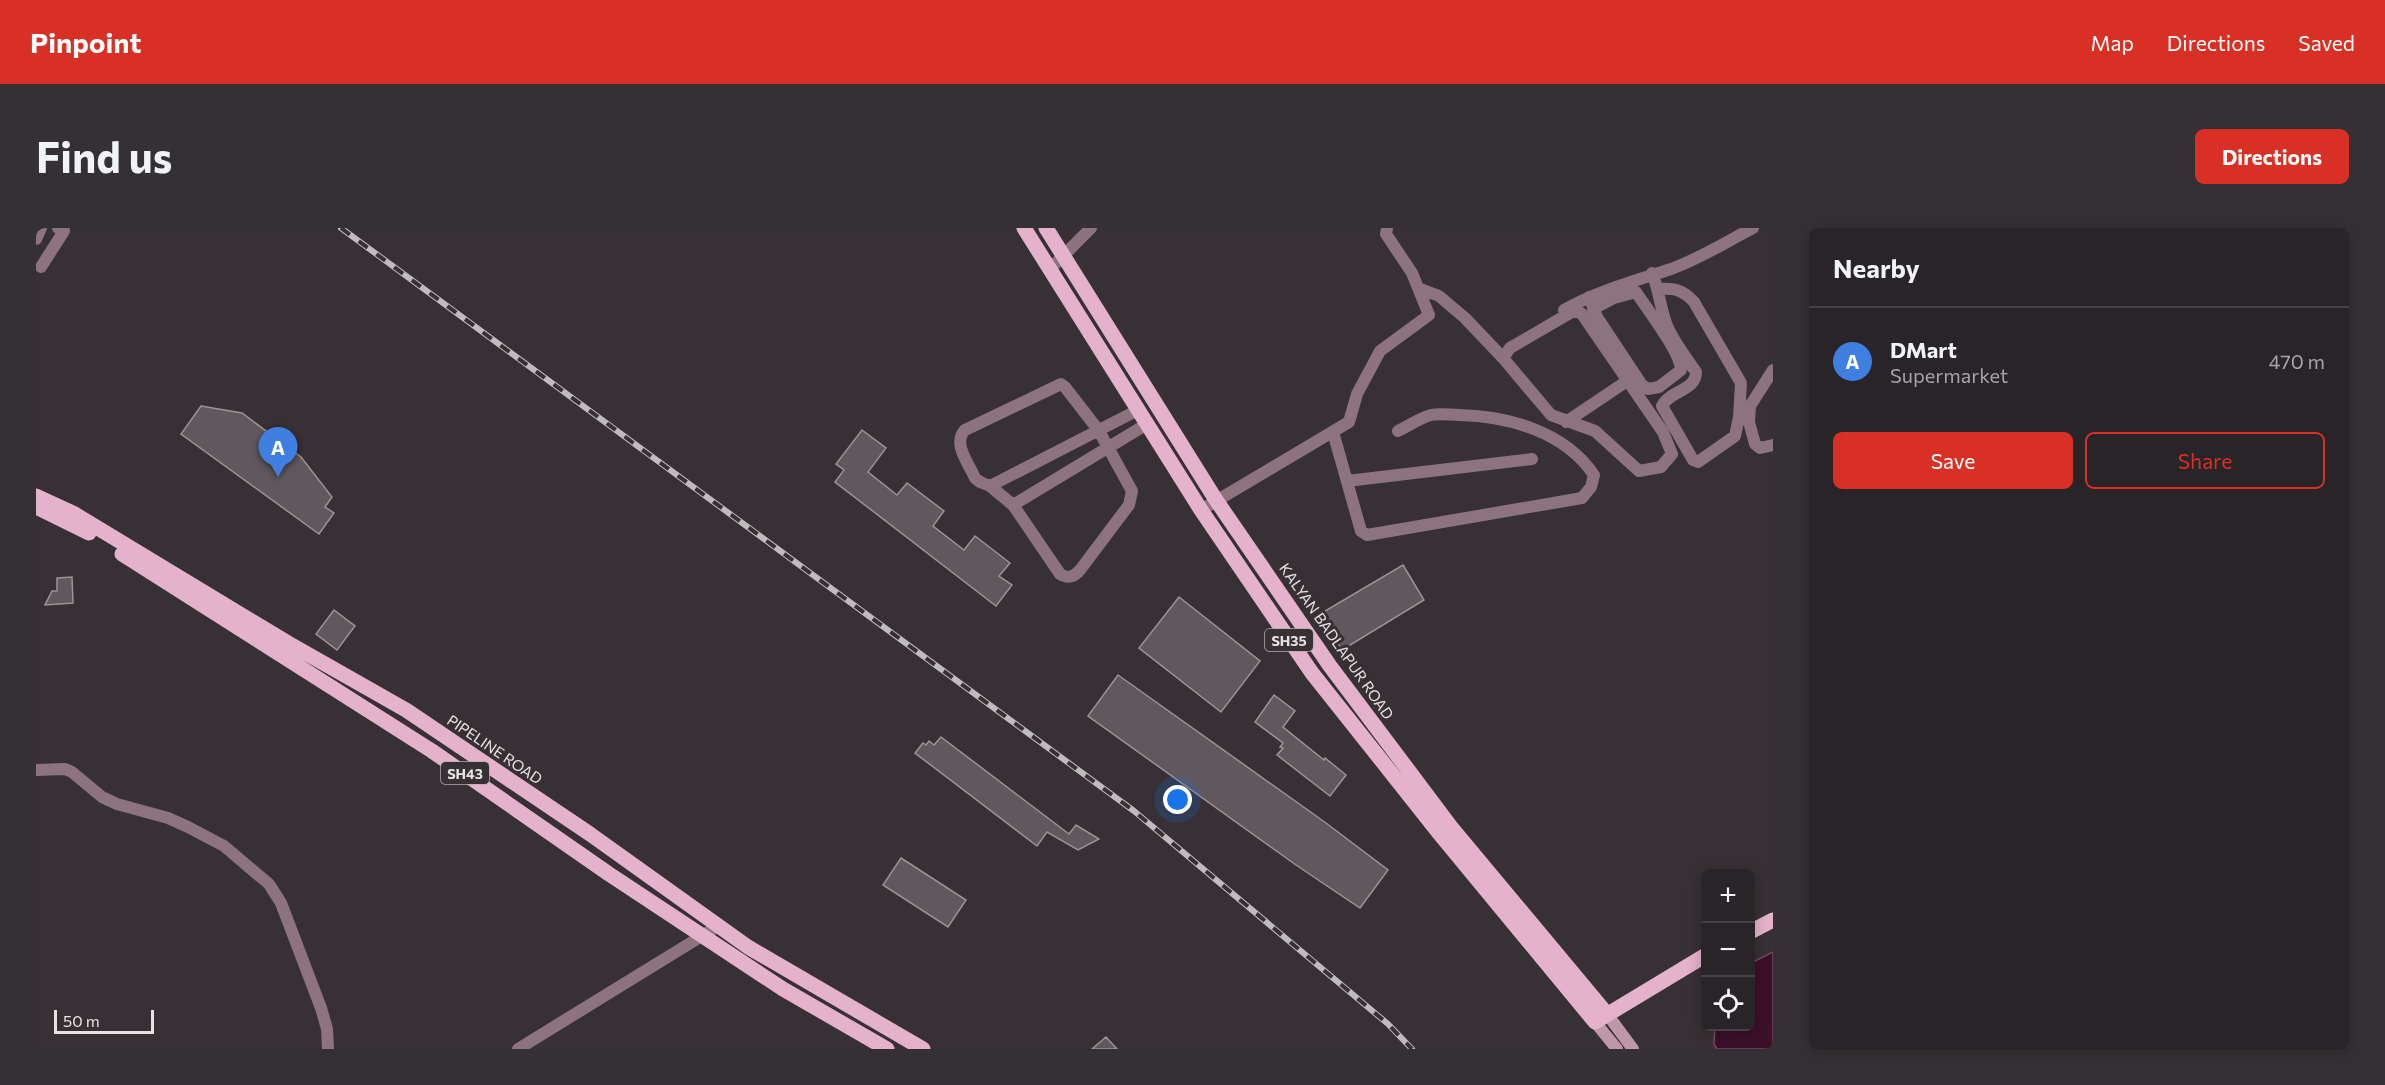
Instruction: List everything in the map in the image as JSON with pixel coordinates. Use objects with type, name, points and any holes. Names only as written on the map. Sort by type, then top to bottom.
[{"type":"main road","name":"KALYAN BADLAPUR ROAD","points":[[1024,228],[1201,510],[1312,673],[1438,833],[1601,1018],[1633,1049]]},
{"type":"main road","name":"KALYAN BADLAPUR ROAD","points":[[1046,228],[1216,500],[1330,666],[1601,1018]]},
{"type":"main road","name":"PIPELINE ROAD","points":[[36,496],[73,513],[416,716],[590,834],[718,926],[835,999],[923,1049]]},
{"type":"main road","name":"SH43","points":[[36,507],[81,529],[345,695],[432,751],[609,874],[783,989],[887,1049]]},
{"type":"main road","points":[[345,695],[357,683]]},
{"type":"main road","points":[[1755,929],[1773,920]]},
{"type":"main road","points":[[1617,1049],[1601,1018],[1701,958]]},
{"type":"street","points":[[36,238],[41,228]]},
{"type":"street","points":[[38,269],[63,231],[58,228]]},
{"type":"street","points":[[1049,270],[1091,228]]},
{"type":"street","points":[[1201,510],[1349,422],[1357,394],[1380,351],[1429,315],[1412,273],[1386,234],[1387,228]]},
{"type":"street","points":[[1499,353],[1591,303],[1652,273],[1671,269],[1753,228]]},
{"type":"street","points":[[1652,273],[1659,289],[1658,298],[1667,327],[1696,372],[1696,380],[1665,401],[1662,406],[1693,460],[1698,462],[1735,436],[1739,417],[1741,383],[1694,302],[1684,291],[1670,288],[1659,289]]},
{"type":"street","points":[[1418,288],[1439,296],[1465,318],[1499,353],[1551,415],[1595,431],[1639,471],[1661,467],[1672,454],[1663,432],[1582,314],[1577,311],[1499,353]]},
{"type":"street","points":[[1636,292],[1675,352],[1681,363],[1681,369],[1659,387],[1648,389],[1642,385],[1591,303],[1636,292]]},
{"type":"street","points":[[1773,370],[1750,406],[1749,422],[1755,444],[1760,447],[1773,445]]},
{"type":"street","points":[[1566,422],[1627,381]]},
{"type":"street","points":[[1061,384],[1099,431],[1131,486],[1132,498],[1129,506],[1076,575],[1064,577],[1013,505],[990,486],[980,483],[975,478],[959,443],[961,434],[1061,384]]},
{"type":"street","points":[[990,486],[1138,410]]},
{"type":"street","points":[[1333,432],[1361,531],[1367,535],[1582,498],[1591,487],[1594,475],[1585,462],[1558,441],[1524,424],[1482,415],[1432,415],[1398,431]]},
{"type":"street","points":[[1013,505],[1147,424]]},
{"type":"street","points":[[1347,481],[1532,459]]},
{"type":"street","points":[[36,770],[65,769],[72,772],[102,797],[117,804],[168,818],[188,827],[224,846],[269,884],[281,903],[321,1008],[327,1029],[328,1049]]},
{"type":"street","points":[[518,1049],[704,937],[718,926]]},
{"type":"shaded area","points":[[1773,952],[1773,1049],[1717,1049],[1714,1044],[1715,1031],[1755,1031],[1755,961]]},
{"type":"building","points":[[201,406],[242,413],[301,457],[332,497],[325,507],[334,513],[319,534],[181,434]]},
{"type":"building","points":[[862,430],[886,448],[868,472],[897,495],[907,483],[944,511],[933,526],[964,550],[975,536],[1010,563],[999,576],[1012,585],[996,606],[835,482],[844,470],[836,464]]},
{"type":"building","points":[[1403,565],[1424,600],[1342,650],[1320,614]]},
{"type":"building","points":[[72,577],[73,603],[45,605],[52,591],[57,591],[57,578]]},
{"type":"building","points":[[1179,597],[1260,661],[1221,712],[1139,648]]},
{"type":"building","points":[[334,610],[355,626],[337,650],[316,634]]},
{"type":"building","points":[[1118,675],[1326,823],[1388,870],[1360,908],[1088,716]]},
{"type":"building","points":[[1274,695],[1295,711],[1283,727],[1346,775],[1330,796],[1277,755],[1283,748],[1280,747],[1283,743],[1255,722]]},
{"type":"building","points":[[941,737],[1069,834],[1076,825],[1099,839],[1078,850],[1047,832],[1037,846],[915,753],[923,743],[926,745],[929,741],[934,745]]},
{"type":"building","points":[[901,858],[966,900],[948,927],[883,885]]},
{"type":"building","points":[[1106,1037],[1117,1049],[1092,1049]]},
{"type":"railway","points":[[341,228],[1134,811],[1388,1024],[1412,1049]]},
{"type":"place","name":"DMart","points":[[278,477]]}]
